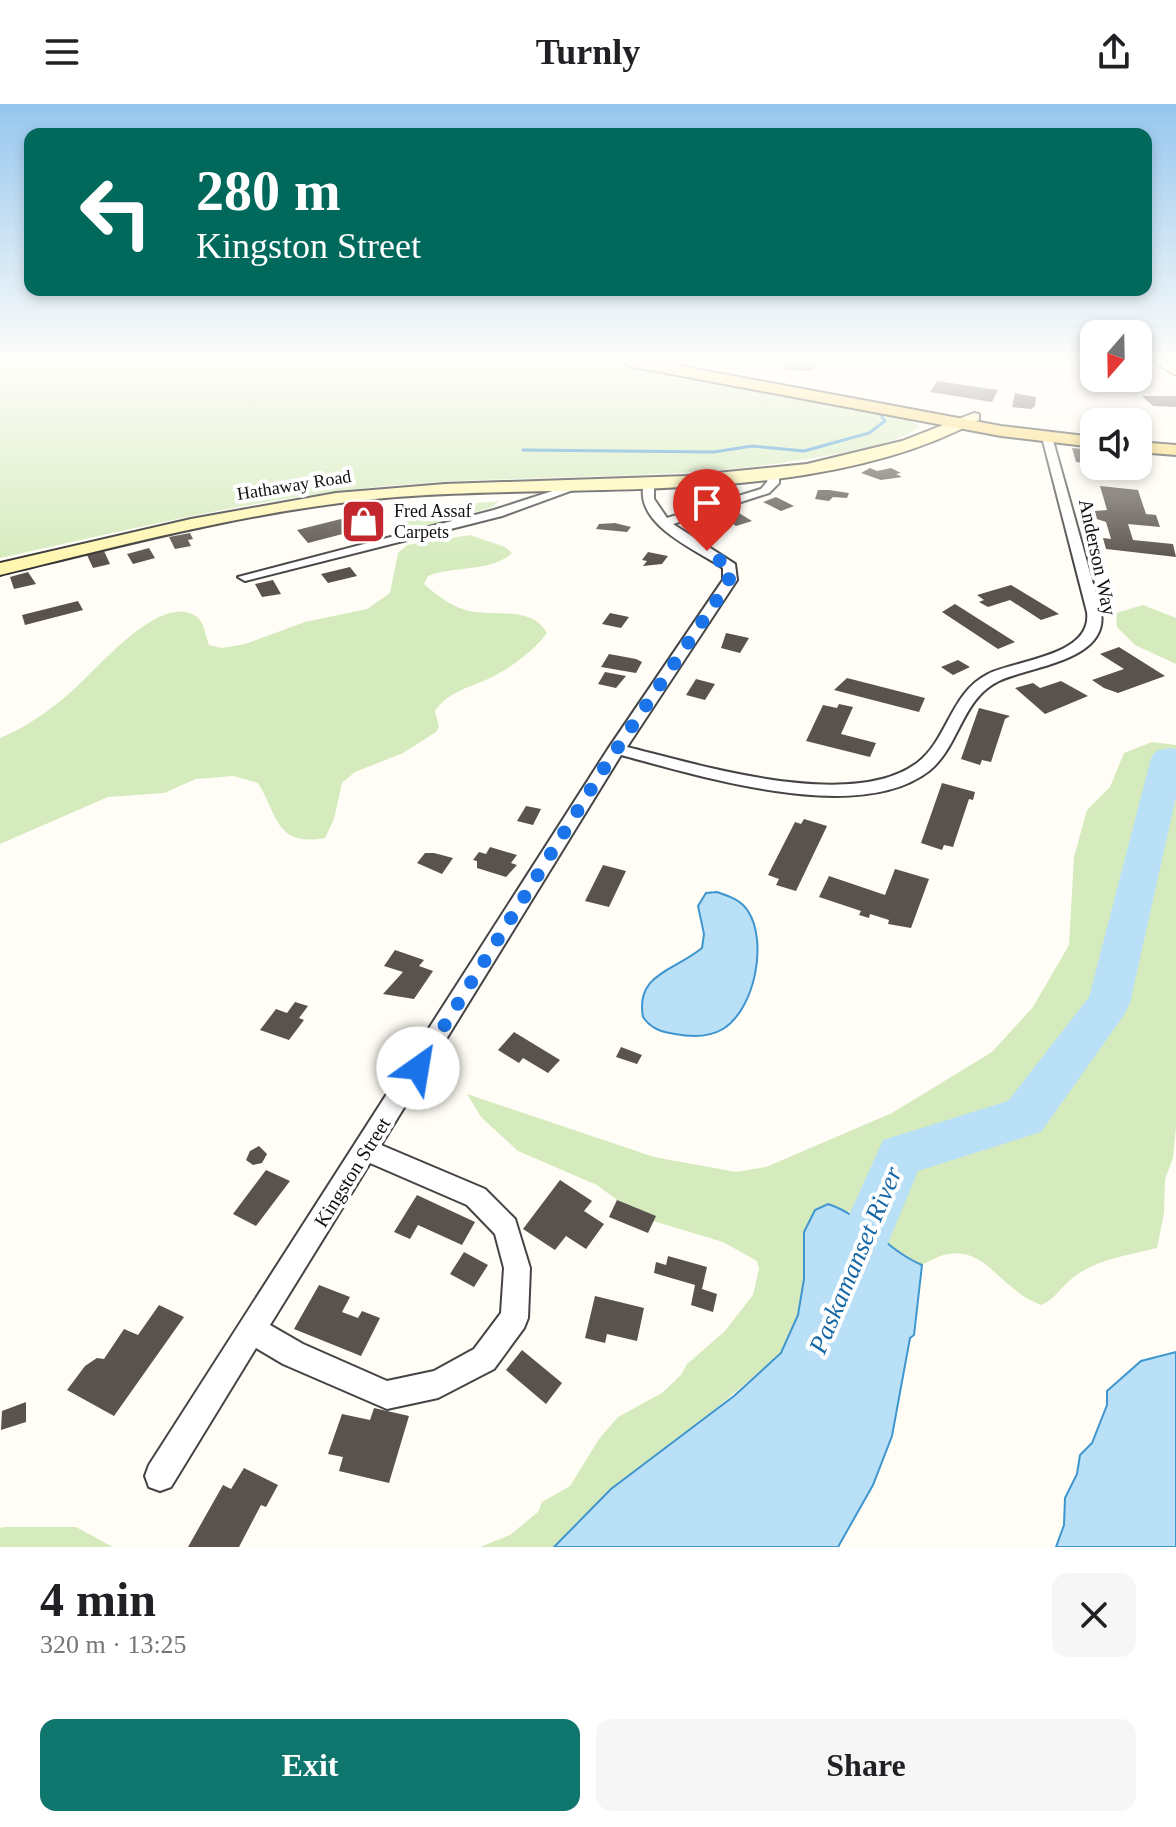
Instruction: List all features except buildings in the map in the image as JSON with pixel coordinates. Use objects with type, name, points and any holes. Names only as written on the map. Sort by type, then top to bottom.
[{"type":"main road","name":"Hathaway Road","points":[[0,569],[246,511],[298,503],[418,490],[648,485],[773,474],[873,454],[945,428]]},
{"type":"main road","points":[[1007,428],[1080,441]]},
{"type":"main road","points":[[1049,428],[1080,432]]},
{"type":"main road","points":[[1152,438],[1176,441]]},
{"type":"main road","points":[[1152,448],[1176,450]]},
{"type":"street","name":"Anderson Way","points":[[616,749],[762,784],[840,790],[904,777],[930,760],[962,703],[975,689],[1002,674],[1060,655],[1088,637],[1095,623],[1047,437]]},
{"type":"street","points":[[665,523],[765,491],[773,483],[773,474]]},
{"type":"street","name":"Kingston Street","points":[[160,1476],[616,749],[655,695],[732,573],[723,562],[665,523],[648,500],[648,485]]},
{"type":"street","points":[[245,577],[498,513],[578,486]]},
{"type":"street","points":[[252,1330],[293,1354],[387,1395],[438,1384],[484,1359],[514,1318],[517,1268],[506,1228],[476,1197],[366,1150]]},
{"type":"green space","points":[[0,428],[916,428],[906,435],[860,449],[732,469],[441,482],[298,497],[198,515],[0,558]]},
{"type":"green space","points":[[499,501],[492,507],[407,532],[401,527],[413,509]]},
{"type":"green space","points":[[470,535],[505,547],[512,553],[494,563],[428,576],[424,584],[460,608],[521,615],[540,624],[547,633],[512,665],[446,699],[435,711],[439,727],[436,732],[403,753],[355,772],[342,783],[334,819],[325,838],[309,840],[287,833],[280,826],[258,783],[234,776],[196,779],[164,793],[108,797],[0,844],[0,738],[56,705],[148,623],[166,614],[182,612],[199,619],[209,645],[222,648],[245,644],[305,622],[367,609],[390,593],[398,553],[407,545]]},
{"type":"green space","points":[[1143,605],[1176,618],[1176,664],[1135,645],[1117,627],[1116,613]]},
{"type":"green space","points":[[1152,742],[1176,745],[1176,1127],[1173,1158],[1165,1179],[1164,1213],[1157,1248],[1093,1266],[1074,1277],[1041,1305],[1025,1297],[973,1257],[959,1253],[942,1255],[922,1265],[902,1256],[849,1211],[804,1233],[804,1279],[798,1315],[781,1353],[554,1547],[480,1547],[510,1535],[538,1512],[542,1502],[570,1486],[599,1439],[618,1417],[662,1393],[681,1375],[687,1364],[724,1332],[753,1295],[759,1269],[757,1261],[723,1242],[640,1217],[597,1185],[518,1151],[481,1117],[467,1094],[654,1157],[736,1172],[766,1167],[892,1113],[992,1052],[1033,1007],[1069,945],[1074,857],[1087,810],[1110,787],[1124,753]]},
{"type":"green space","points":[[76,1527],[113,1547],[0,1547],[0,1528]]},
{"type":"water","points":[[717,892],[742,904],[754,924],[757,957],[750,991],[734,1019],[717,1032],[693,1036],[657,1029],[643,1017],[645,991],[659,975],[702,948],[704,934],[698,906],[706,893]]},
{"type":"water","points":[[828,1204],[853,1216],[897,1251],[922,1265],[914,1335],[910,1338],[892,1436],[873,1485],[838,1547],[554,1547],[611,1489],[734,1396],[781,1353],[798,1315],[804,1279],[804,1232],[815,1210]]},
{"type":"water","points":[[1176,1352],[1176,1547],[1056,1547],[1064,1525],[1065,1498],[1077,1474],[1080,1455],[1092,1443],[1107,1405],[1107,1391],[1141,1361]]},
{"type":"waterway","points":[[523,450],[714,452],[752,446],[804,451],[869,433],[875,428]]},
{"type":"waterway","name":"Paskamanset River","points":[[850,1271],[900,1155],[1024,1117],[1109,1003],[1168,758],[1176,759]]},
{"type":"place","name":"Fred Assaf Carpets","points":[[363,521]]},
{"type":"route","points":[[418,1068],[606,765],[727,585],[732,570],[707,551]]}]
